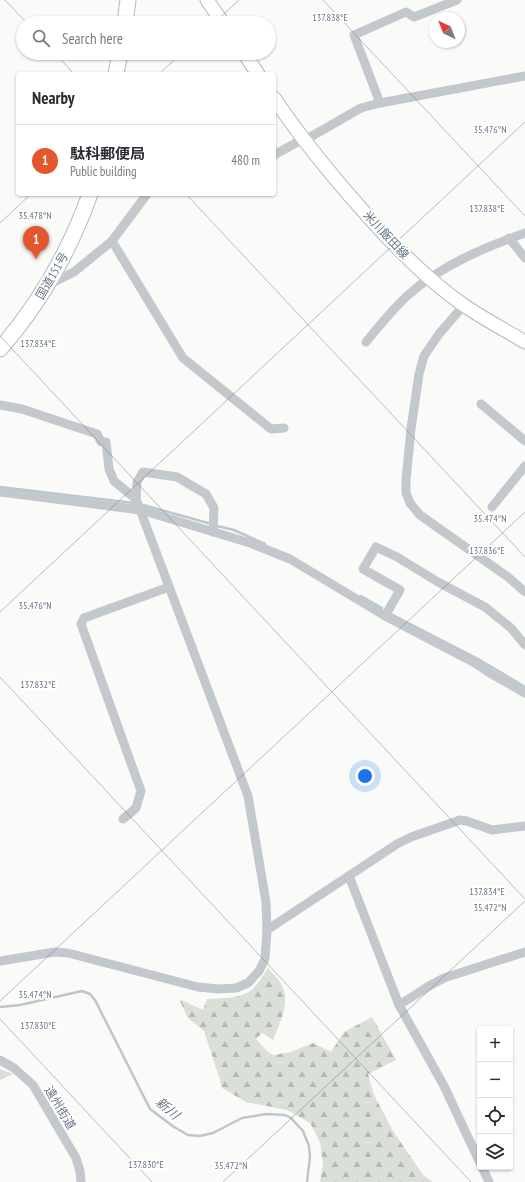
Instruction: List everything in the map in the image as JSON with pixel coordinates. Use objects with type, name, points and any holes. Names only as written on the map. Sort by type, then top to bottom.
[{"type":"highway","points":[[126,16],[128,0]]},
{"type":"highway","points":[[116,72],[119,60]]},
{"type":"highway","name":"国道151号","points":[[0,350],[7,336],[49,284],[71,243],[89,196]]},
{"type":"main road","points":[[207,0],[218,16]]},
{"type":"main road","points":[[249,60],[257,72]]},
{"type":"main road","name":"米川飯田線","points":[[276,101],[302,139],[377,226],[408,259],[464,305],[525,342]]},
{"type":"street","points":[[380,103],[354,35],[406,12],[414,17],[457,0]]},
{"type":"street","points":[[276,153],[302,139],[312,136],[361,108],[380,103],[525,76]]},
{"type":"street","points":[[49,284],[74,272],[112,241],[146,196]]},
{"type":"street","points":[[366,342],[400,302],[430,278],[456,262],[509,238],[525,233]]},
{"type":"street","points":[[509,238],[525,258]]},
{"type":"street","points":[[112,241],[183,358],[271,429],[284,428]]},
{"type":"street","points":[[464,305],[439,334],[424,356],[419,374],[411,428],[406,493],[410,503],[420,515],[508,577],[525,592]]},
{"type":"street","points":[[481,404],[525,441]]},
{"type":"street","points":[[0,405],[22,409],[96,434],[101,442],[106,442],[109,469],[114,481],[136,499],[248,796],[266,902],[267,930],[265,959],[259,971],[248,983],[236,988],[218,989],[198,987],[68,953],[54,952],[0,961]]},
{"type":"street","points":[[492,507],[525,466]]},
{"type":"street","points":[[136,499],[137,482],[143,472],[177,477],[206,494],[214,508],[213,532]]},
{"type":"street","points":[[0,492],[141,510],[250,543],[290,559],[386,616],[475,663],[525,693]]},
{"type":"street","points":[[386,616],[400,590],[364,569],[376,547],[397,557],[485,608],[511,628],[525,646]]},
{"type":"street","points":[[123,819],[136,808],[141,791],[80,624],[84,618],[169,587]]},
{"type":"street","points":[[267,930],[397,844],[411,837],[460,820],[492,830],[525,826]]},
{"type":"street","points":[[349,876],[399,1005],[444,1086],[477,1157]]},
{"type":"street","points":[[399,1005],[444,978],[525,952]]},
{"type":"street","name":"遠州街道","points":[[0,1060],[14,1068],[33,1085],[76,1158],[80,1171],[81,1182]]},
{"type":"street","points":[[483,1170],[489,1182]]},
{"type":"green space","points":[[268,968],[279,980],[283,989],[285,997],[284,1011],[273,1040],[262,1033],[256,1039],[273,1055],[291,1052],[313,1043],[331,1052],[344,1032],[372,1017],[396,1060],[368,1074],[374,1095],[393,1131],[423,1175],[433,1182],[320,1182],[323,1165],[320,1142],[310,1123],[287,1110],[246,1102],[222,1088],[204,1031],[188,1018],[179,999],[203,1010],[207,999],[236,997],[249,992],[258,983]]},
{"type":"green space","points":[[0,1069],[13,1074],[0,1080]]},
{"type":"waterway","points":[[0,487],[134,503]]},
{"type":"waterway","points":[[143,505],[208,523]]},
{"type":"waterway","points":[[217,526],[234,530],[265,544]]},
{"type":"waterway","points":[[361,596],[382,608]]},
{"type":"waterway","points":[[391,614],[478,659],[525,687]]},
{"type":"waterway","name":"新川","points":[[0,1007],[20,1005],[82,991],[90,994],[95,1000],[150,1109],[174,1127],[188,1135],[200,1136],[213,1133],[242,1118],[266,1114],[285,1115],[291,1118],[303,1131],[309,1146],[310,1157],[307,1182]]},
{"type":"place","name":"駄科郵便局","points":[[36,259]]}]
